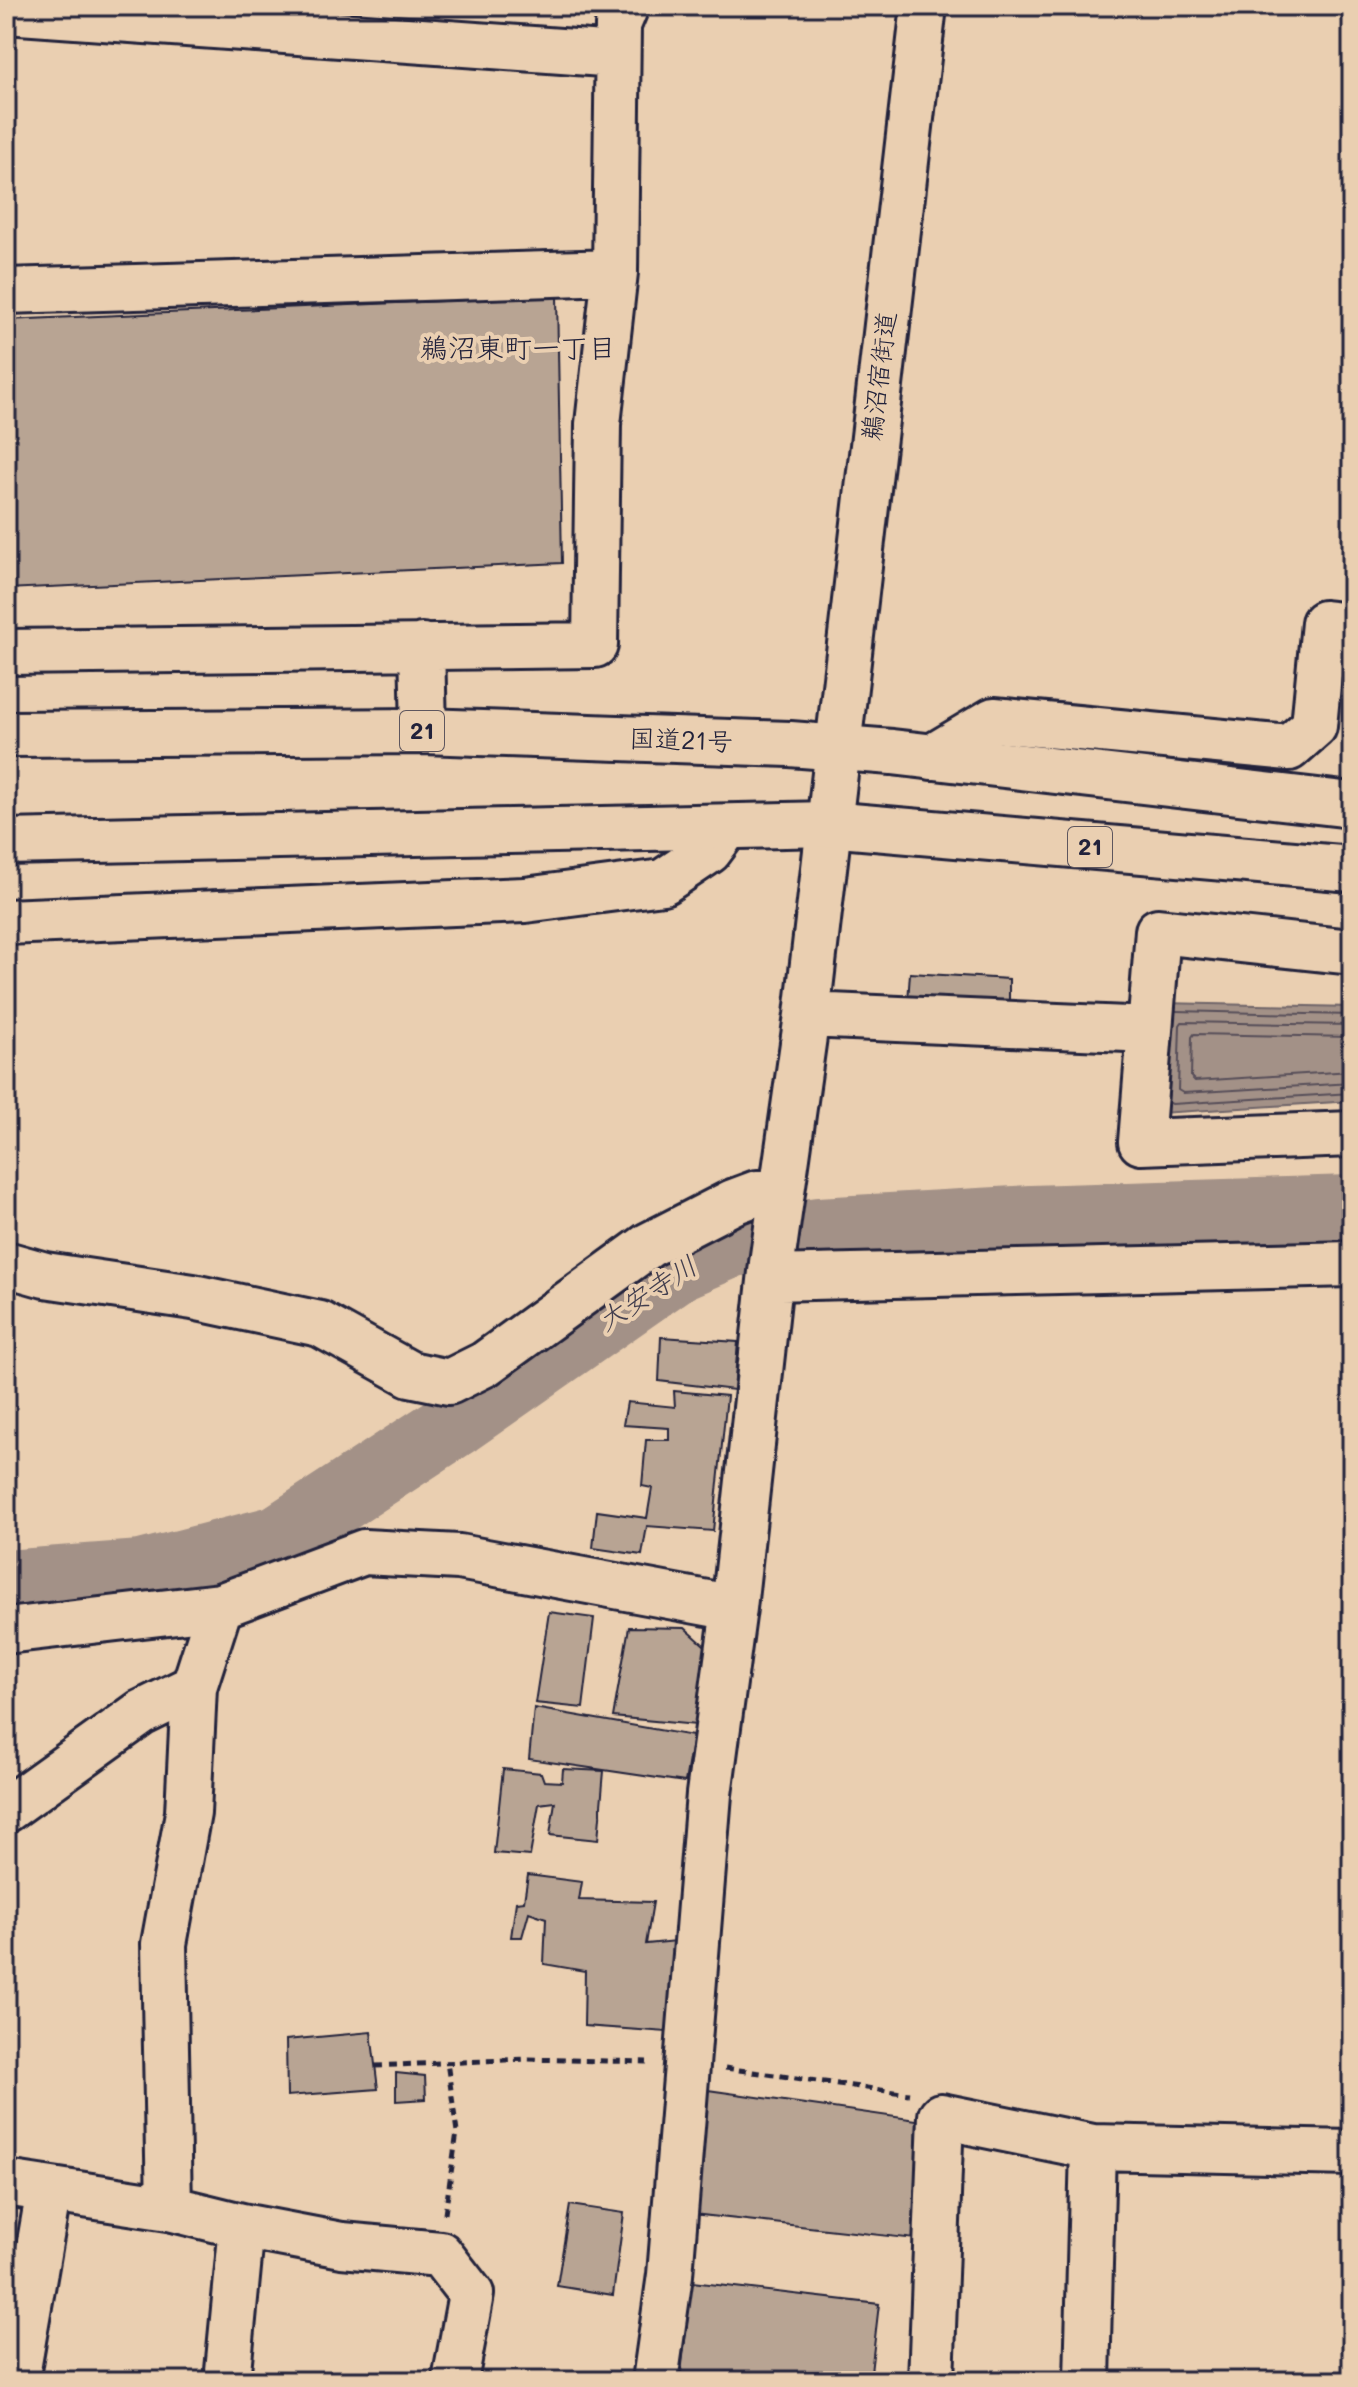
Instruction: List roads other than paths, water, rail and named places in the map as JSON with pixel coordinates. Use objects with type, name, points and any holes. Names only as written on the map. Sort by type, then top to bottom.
[{"type":"main road","points":[[6,652],[595,645],[598,424],[615,272],[618,25],[626,6]]},
{"type":"main road","name":"鵜沼宿街道","points":[[655,2381],[670,2275],[709,1794],[734,1608],[771,1270],[807,1015],[924,6]]},
{"type":"main road","points":[[6,11],[617,55]]},
{"type":"main road","points":[[6,291],[615,272]]},
{"type":"main road","points":[[932,757],[994,720],[1289,748],[1314,726],[1324,623],[1352,626]]},
{"type":"main road","points":[[422,646],[424,731]]},
{"type":"main road","name":"国道21号","points":[[6,734],[424,731],[838,747],[1352,805]]},
{"type":"main road","name":"21","points":[[6,842],[828,824],[1352,869]]},
{"type":"main road","points":[[6,922],[525,900],[663,882],[709,851],[727,827]]},
{"type":"main road","points":[[1352,952],[1158,931],[1141,1142],[1352,1134]]},
{"type":"main road","points":[[807,1015],[1150,1030]]},
{"type":"main road","points":[[6,1264],[45,1275],[193,1297],[320,1324],[410,1374],[449,1382],[485,1364],[649,1245],[757,1193],[780,1199]]},
{"type":"main road","points":[[771,1270],[1352,1264]]},
{"type":"main road","points":[[6,1631],[220,1606],[364,1552],[459,1557],[734,1608]]},
{"type":"main road","points":[[169,2208],[164,1944],[188,1813],[194,1687],[220,1606]]},
{"type":"main road","points":[[6,1810],[141,1713],[194,1687]]},
{"type":"main road","points":[[931,2381],[941,2116],[1093,2147],[1352,2153]]},
{"type":"main road","points":[[1087,2381],[1093,2147]]},
{"type":"main road","points":[[6,2183],[169,2208],[342,2245],[440,2254],[471,2294],[455,2381]]},
{"type":"main road","points":[[16,2381],[49,2190]]},
{"type":"main road","points":[[227,2381],[242,2226]]},
{"type":"water","points":[[1162,1003],[1352,1007],[1352,1101],[1160,1113]]},
{"type":"waterway","name":"大安寺川","points":[[6,1584],[142,1574],[278,1539],[458,1421],[678,1267],[733,1243],[819,1231],[1031,1219],[1352,1209]]},
{"type":"district","name":"鵜沼東町一丁目","points":[[518,348]]}]
